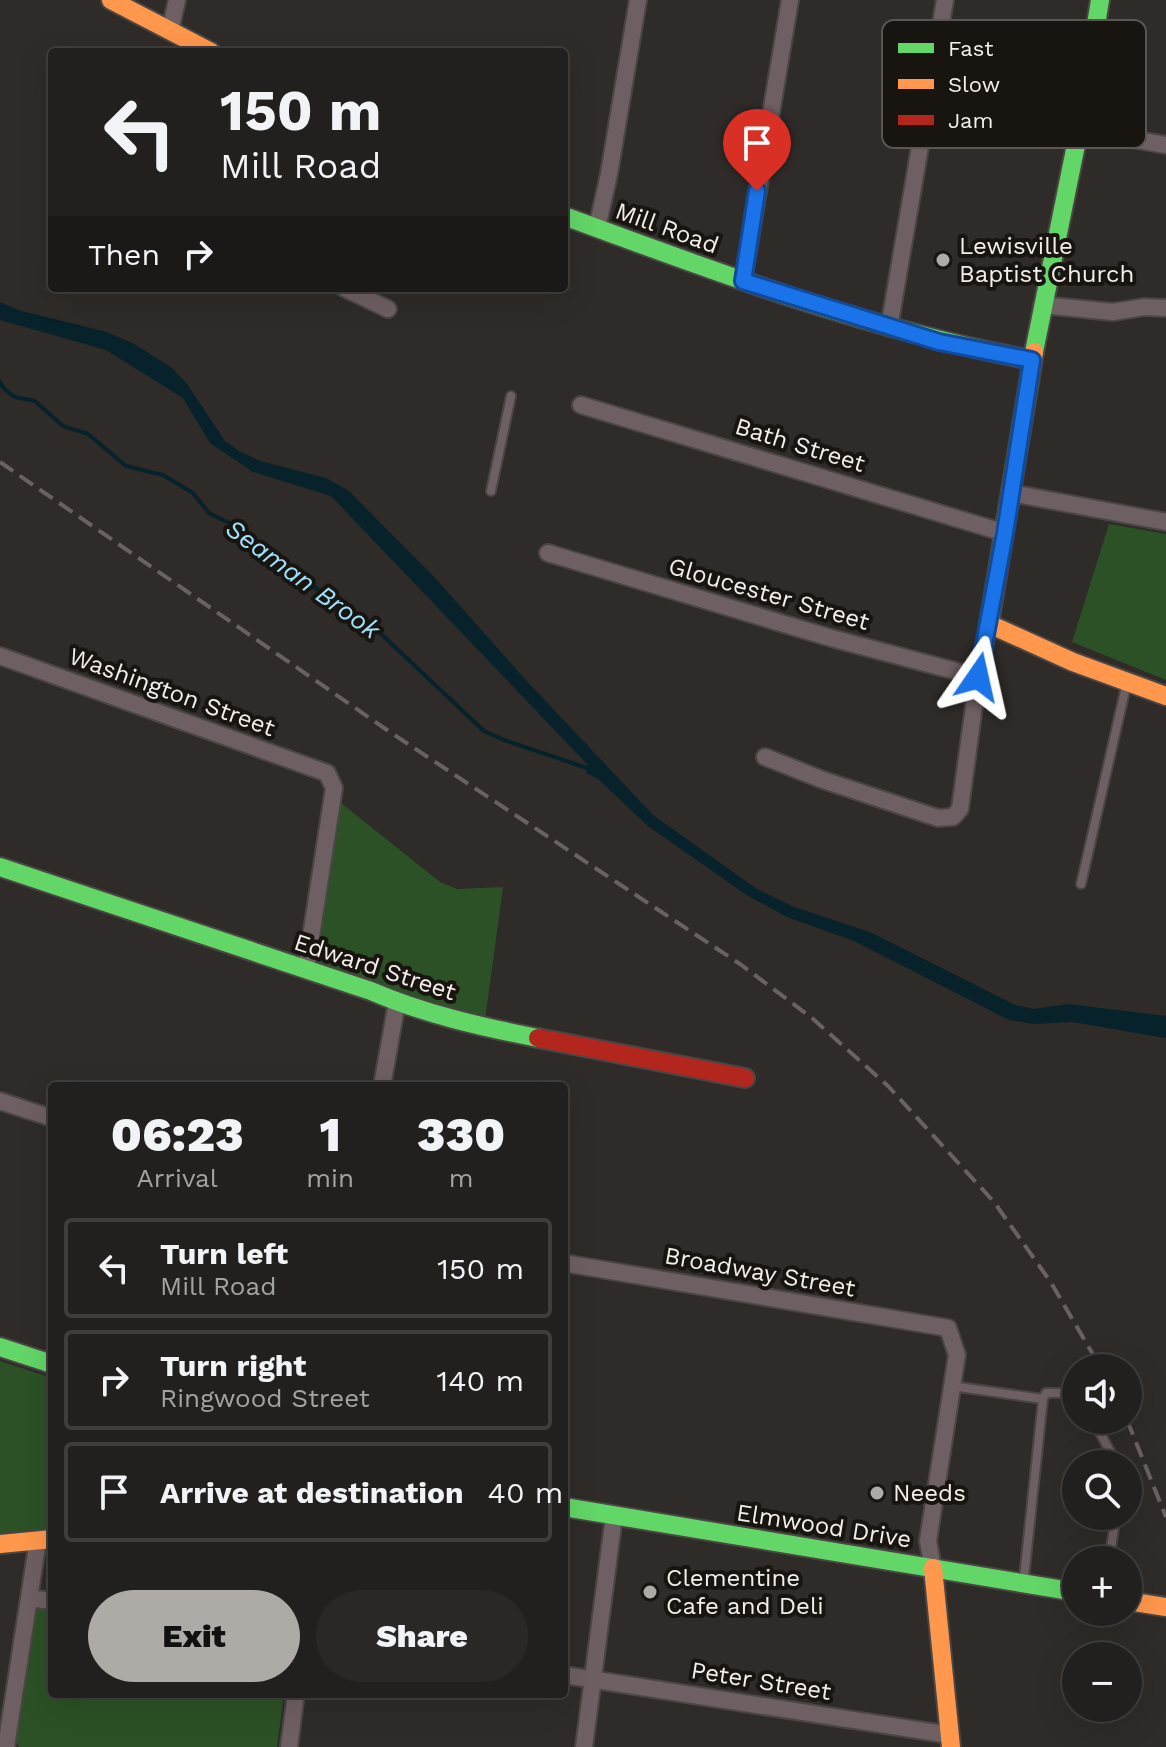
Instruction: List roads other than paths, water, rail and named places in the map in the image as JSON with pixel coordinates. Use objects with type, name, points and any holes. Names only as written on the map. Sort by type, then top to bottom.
[{"type":"street","points":[[111,0],[203,48]]},
{"type":"street","points":[[170,31],[177,0]]},
{"type":"street","points":[[597,228],[638,0]]},
{"type":"street","points":[[743,281],[790,0]]},
{"type":"street","points":[[942,20],[945,0]]},
{"type":"street","points":[[1097,20],[1100,0]]},
{"type":"street","points":[[1146,142],[1166,145]]},
{"type":"street","points":[[889,328],[920,148]]},
{"type":"street","points":[[765,757],[823,780],[938,818],[953,817],[960,809],[978,677],[1005,533],[1032,360],[1075,148]]},
{"type":"street","name":"Mill Road","points":[[568,217],[743,281],[889,328],[939,342],[1032,360]]},
{"type":"street","points":[[352,292],[388,309]]},
{"type":"street","points":[[1042,305],[1113,312],[1144,307],[1166,308]]},
{"type":"street","name":"Bath Street","points":[[581,405],[1005,533]]},
{"type":"street","points":[[1011,493],[1166,522]]},
{"type":"street","name":"Gloucester Street","points":[[548,553],[831,638],[978,677]]},
{"type":"street","points":[[989,624],[1073,662],[1166,696]]},
{"type":"street","name":"Washington Street","points":[[0,656],[327,773],[334,788],[306,969]]},
{"type":"street","name":"Edward Street","points":[[0,867],[397,1002],[484,1027],[745,1078]]},
{"type":"street","points":[[383,1082],[397,1002]]},
{"type":"street","points":[[0,1101],[48,1117]]},
{"type":"street","name":"Broadway Street","points":[[568,1264],[948,1328],[957,1355],[952,1386]]},
{"type":"street","points":[[0,1347],[48,1363]]},
{"type":"street","points":[[951,1741],[928,1541],[952,1386]]},
{"type":"street","name":"Elmwood Drive","points":[[568,1508],[1062,1590]]},
{"type":"street","points":[[584,1747],[614,1516]]},
{"type":"street","points":[[0,1544],[45,1540],[29,1598],[6,1747]]},
{"type":"street","points":[[29,1598],[48,1600]]},
{"type":"street","points":[[1142,1603],[1166,1607]]},
{"type":"street","name":"Peter Street","points":[[568,1676],[951,1741]]},
{"type":"street","points":[[289,1747],[295,1698]]},
{"type":"lane","points":[[491,491],[511,396]]},
{"type":"lane","points":[[1081,884],[1127,682]]},
{"type":"lane","points":[[952,1386],[1043,1399]]},
{"type":"lane","points":[[1024,1583],[1043,1399],[1046,1393],[1062,1393]]},
{"type":"water","points":[[0,302],[18,310],[107,332],[136,345],[172,368],[187,384],[225,441],[239,451],[260,461],[326,478],[349,491],[437,580],[653,815],[757,889],[794,907],[872,933],[1015,1005],[1034,1009],[1068,1004],[1166,1016],[1166,1038],[1072,1022],[1034,1024],[1009,1020],[854,941],[787,917],[745,894],[648,826],[597,778],[586,773],[588,765],[331,496],[253,472],[210,443],[183,398],[106,350],[0,320]]},
{"type":"waterway","name":"Seaman Brook","points":[[0,382],[15,397],[35,401],[63,426],[88,434],[126,466],[163,475],[193,493],[209,513],[239,528],[294,573],[379,632],[484,731],[593,770]]},
{"type":"railway","points":[[0,462],[387,730],[740,964],[812,1018],[888,1086],[994,1202],[1050,1281],[1093,1354]]},
{"type":"railway","points":[[1133,1434],[1166,1517]]},
{"type":"place","name":"Lewisville Baptist Church","points":[[943,260]]},
{"type":"place","name":"Needs","points":[[877,1493]]},
{"type":"place","name":"Clementine Cafe and Deli","points":[[650,1592]]}]
